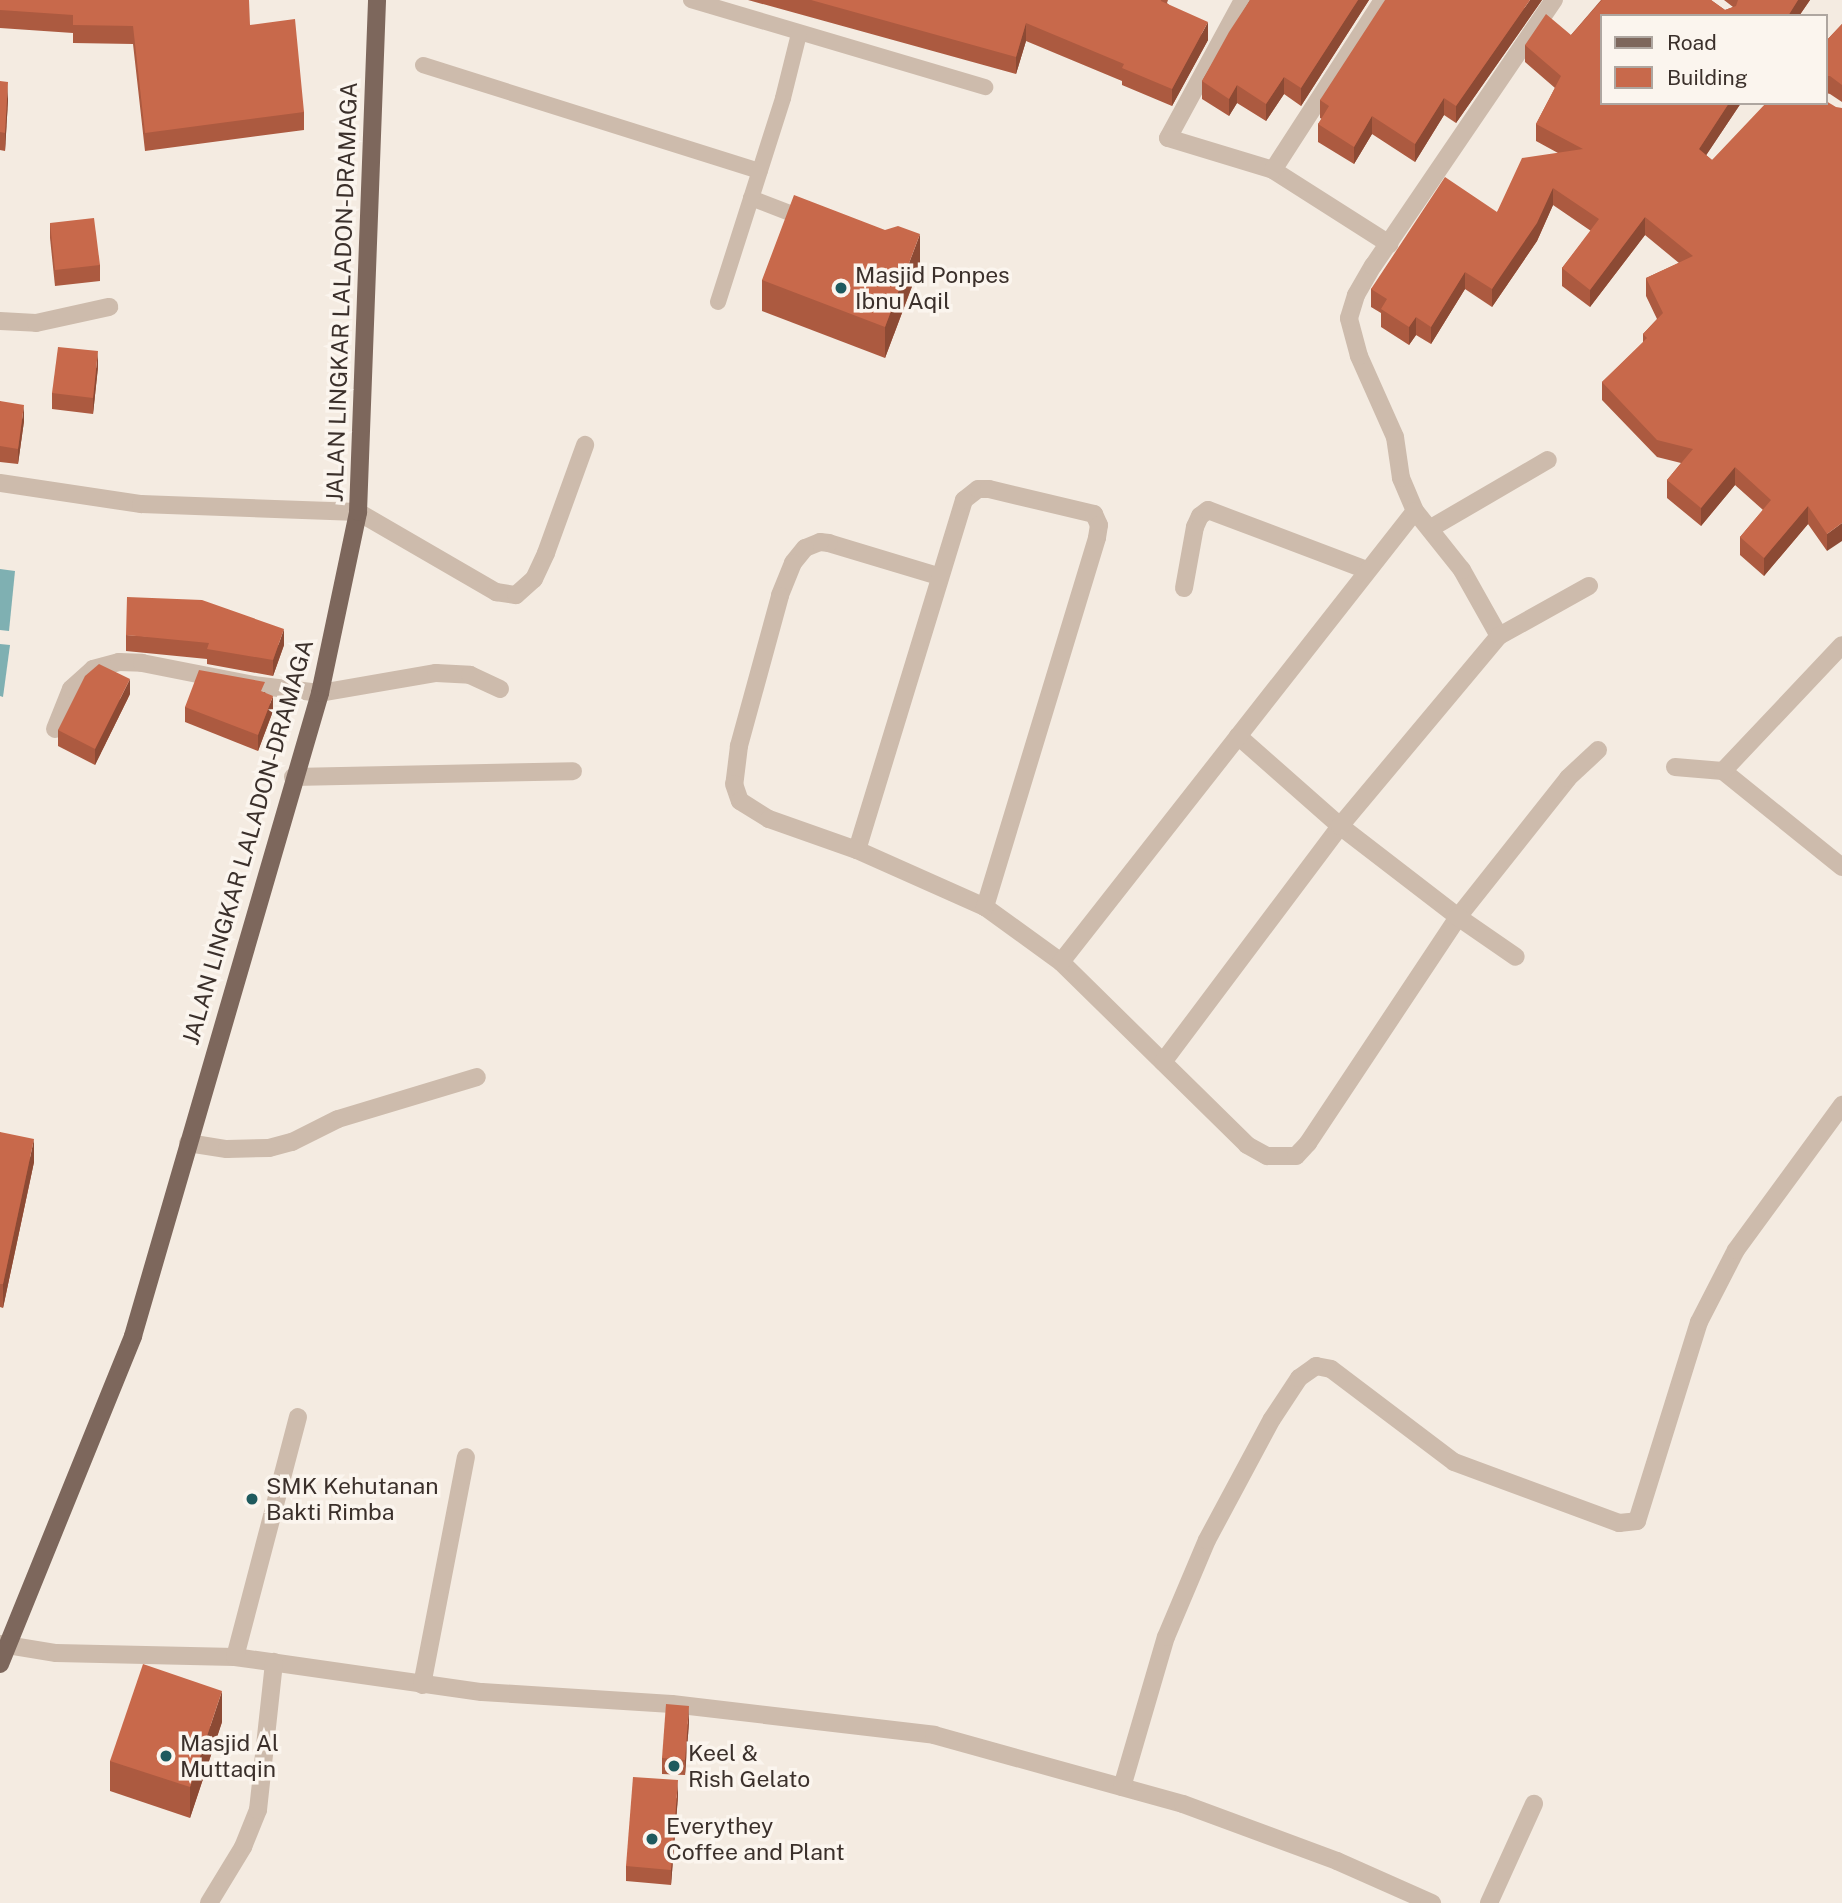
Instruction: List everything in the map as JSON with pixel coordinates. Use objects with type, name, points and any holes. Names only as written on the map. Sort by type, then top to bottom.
[{"type":"main road","name":"JALAN LINGKAR LALADON-DRAMAGA","points":[[0,1664],[2,1645],[133,1336],[293,777],[320,693],[358,512],[377,0]]},
{"type":"street","points":[[1243,0],[1168,138],[1273,170],[1389,244]]},
{"type":"street","points":[[1273,170],[1383,0]]},
{"type":"street","points":[[1499,636],[1462,570],[1415,510],[1401,478],[1395,437],[1359,356],[1349,318],[1362,283],[1554,0]]},
{"type":"street","points":[[0,321],[36,323],[108,307]]},
{"type":"street","points":[[0,483],[141,504],[358,512],[496,592],[516,595],[534,579],[546,553],[585,445]]},
{"type":"street","points":[[1431,528],[1548,460]]},
{"type":"street","points":[[857,850],[938,576],[964,500],[978,489],[989,489],[1094,514],[1098,519],[1097,538],[985,907]]},
{"type":"street","points":[[1184,588],[1195,527],[1200,516],[1208,510],[1367,570]]},
{"type":"street","points":[[1061,962],[1415,510]]},
{"type":"street","points":[[938,576],[820,542],[804,548],[793,563],[780,596],[739,746],[735,771],[736,792],[750,809],[769,819],[857,850],[985,907],[1061,962],[1247,1145],[1267,1156],[1296,1156],[1308,1143],[1458,917],[1568,778],[1598,750]]},
{"type":"street","points":[[1163,1062],[1340,826],[1499,636],[1589,586]]},
{"type":"street","points":[[1723,771],[1842,645]]},
{"type":"street","points":[[55,729],[71,689],[93,669],[119,662],[155,666],[253,685],[320,693],[388,678],[436,673],[470,676],[500,689]]},
{"type":"street","points":[[1238,736],[1340,826],[1458,917],[1516,957]]},
{"type":"street","points":[[1675,767],[1723,771],[1842,867]]},
{"type":"street","points":[[293,777],[573,771]]},
{"type":"street","points":[[188,1143],[227,1149],[269,1148],[292,1142],[338,1119],[477,1077]]},
{"type":"street","points":[[1122,1787],[1166,1637],[1202,1552],[1272,1419],[1299,1378],[1316,1366],[1331,1369],[1454,1462],[1619,1523],[1637,1521],[1699,1322],[1737,1250],[1842,1105]]},
{"type":"street","points":[[235,1657],[298,1416]]},
{"type":"street","points":[[422,1685],[466,1457]]},
{"type":"street","points":[[2,1645],[49,1653],[235,1657],[422,1685],[672,1704],[924,1734],[1183,1804],[1293,1844],[1432,1903]]},
{"type":"street","points":[[209,1903],[243,1847],[258,1810],[274,1662]]},
{"type":"street","points":[[1489,1903],[1534,1804]]},
{"type":"lane","points":[[691,0],[985,87]]},
{"type":"lane","points":[[718,302],[760,171],[799,34]]},
{"type":"lane","points":[[422,65],[760,171]]},
{"type":"lane","points":[[751,198],[826,227]]},
{"type":"water","points":[[0,569],[15,571],[9,631],[0,630]]},
{"type":"water","points":[[0,644],[10,645],[3,697],[0,696]]},
{"type":"building","points":[[0,0],[249,0],[250,25],[295,19],[304,112],[145,133],[133,26],[73,25],[73,15],[0,10]]},
{"type":"building","points":[[811,0],[1161,0],[1208,22],[1172,89],[1122,68],[1124,64],[1026,23],[1016,57]]},
{"type":"building","points":[[1250,0],[1358,0],[1301,88],[1284,77],[1266,104],[1237,85],[1229,99],[1202,81]]},
{"type":"building","points":[[1385,0],[1530,0],[1456,106],[1444,98],[1415,144],[1372,116],[1354,147],[1318,124],[1329,106],[1320,100]]},
{"type":"building","points":[[1602,0],[1711,0],[1725,10],[1736,6],[1738,0],[1798,0],[1789,14],[1601,14],[1601,105],[1728,105],[1699,149],[1712,160],[1764,105],[1828,105],[1828,102],[1842,108],[1842,523],[1827,534],[1808,506],[1764,558],[1740,537],[1771,500],[1735,467],[1701,508],[1667,480],[1693,449],[1657,440],[1602,382],[1647,338],[1643,334],[1663,313],[1646,278],[1693,256],[1645,217],[1590,290],[1562,268],[1599,219],[1553,188],[1537,223],[1492,289],[1465,272],[1431,327],[1416,317],[1409,327],[1381,309],[1387,299],[1371,289],[1445,177],[1497,212],[1522,158],[1583,149],[1536,124],[1561,76],[1525,45],[1546,14],[1571,35]]},
{"type":"building","points":[[1842,24],[1842,85],[1828,76],[1828,39]]},
{"type":"building","points":[[0,81],[8,82],[5,133],[0,132]]},
{"type":"building","name":"Masjid Ponpes Ibnu Aqil","points":[[794,195],[885,230],[898,226],[920,234],[885,327],[762,280]]},
{"type":"building","points":[[94,218],[100,265],[55,270],[50,223]]},
{"type":"building","points":[[58,347],[98,351],[93,398],[52,393]]},
{"type":"building","points":[[0,401],[24,405],[18,449],[0,446]]},
{"type":"building","points":[[127,597],[202,600],[284,629],[273,660],[207,649],[209,643],[126,635]]},
{"type":"building","points":[[99,664],[130,679],[95,749],[58,730],[85,676]]},
{"type":"building","points":[[199,670],[265,682],[261,691],[273,696],[258,735],[185,707]]},
{"type":"building","points":[[0,1132],[34,1139],[3,1284],[0,1284]]},
{"type":"building","name":"Masjid Al Muttaqin","points":[[143,1664],[222,1691],[190,1787],[110,1761]]},
{"type":"building","points":[[666,1704],[689,1706],[685,1760],[662,1758]]},
{"type":"building","name":"Everythey Coffee and Plant","points":[[633,1777],[678,1780],[671,1870],[626,1866]]},
{"type":"place","name":"Masjid Ponpes Ibnu Aqil","points":[[841,288]]},
{"type":"place","name":"SMK Kehutanan Bakti Rimba","points":[[252,1499]]},
{"type":"place","name":"Masjid Al Muttaqin","points":[[166,1756]]},
{"type":"place","name":"Keel & Rish Gelato","points":[[674,1766]]},
{"type":"place","name":"Everythey Coffee and Plant","points":[[652,1839]]}]
